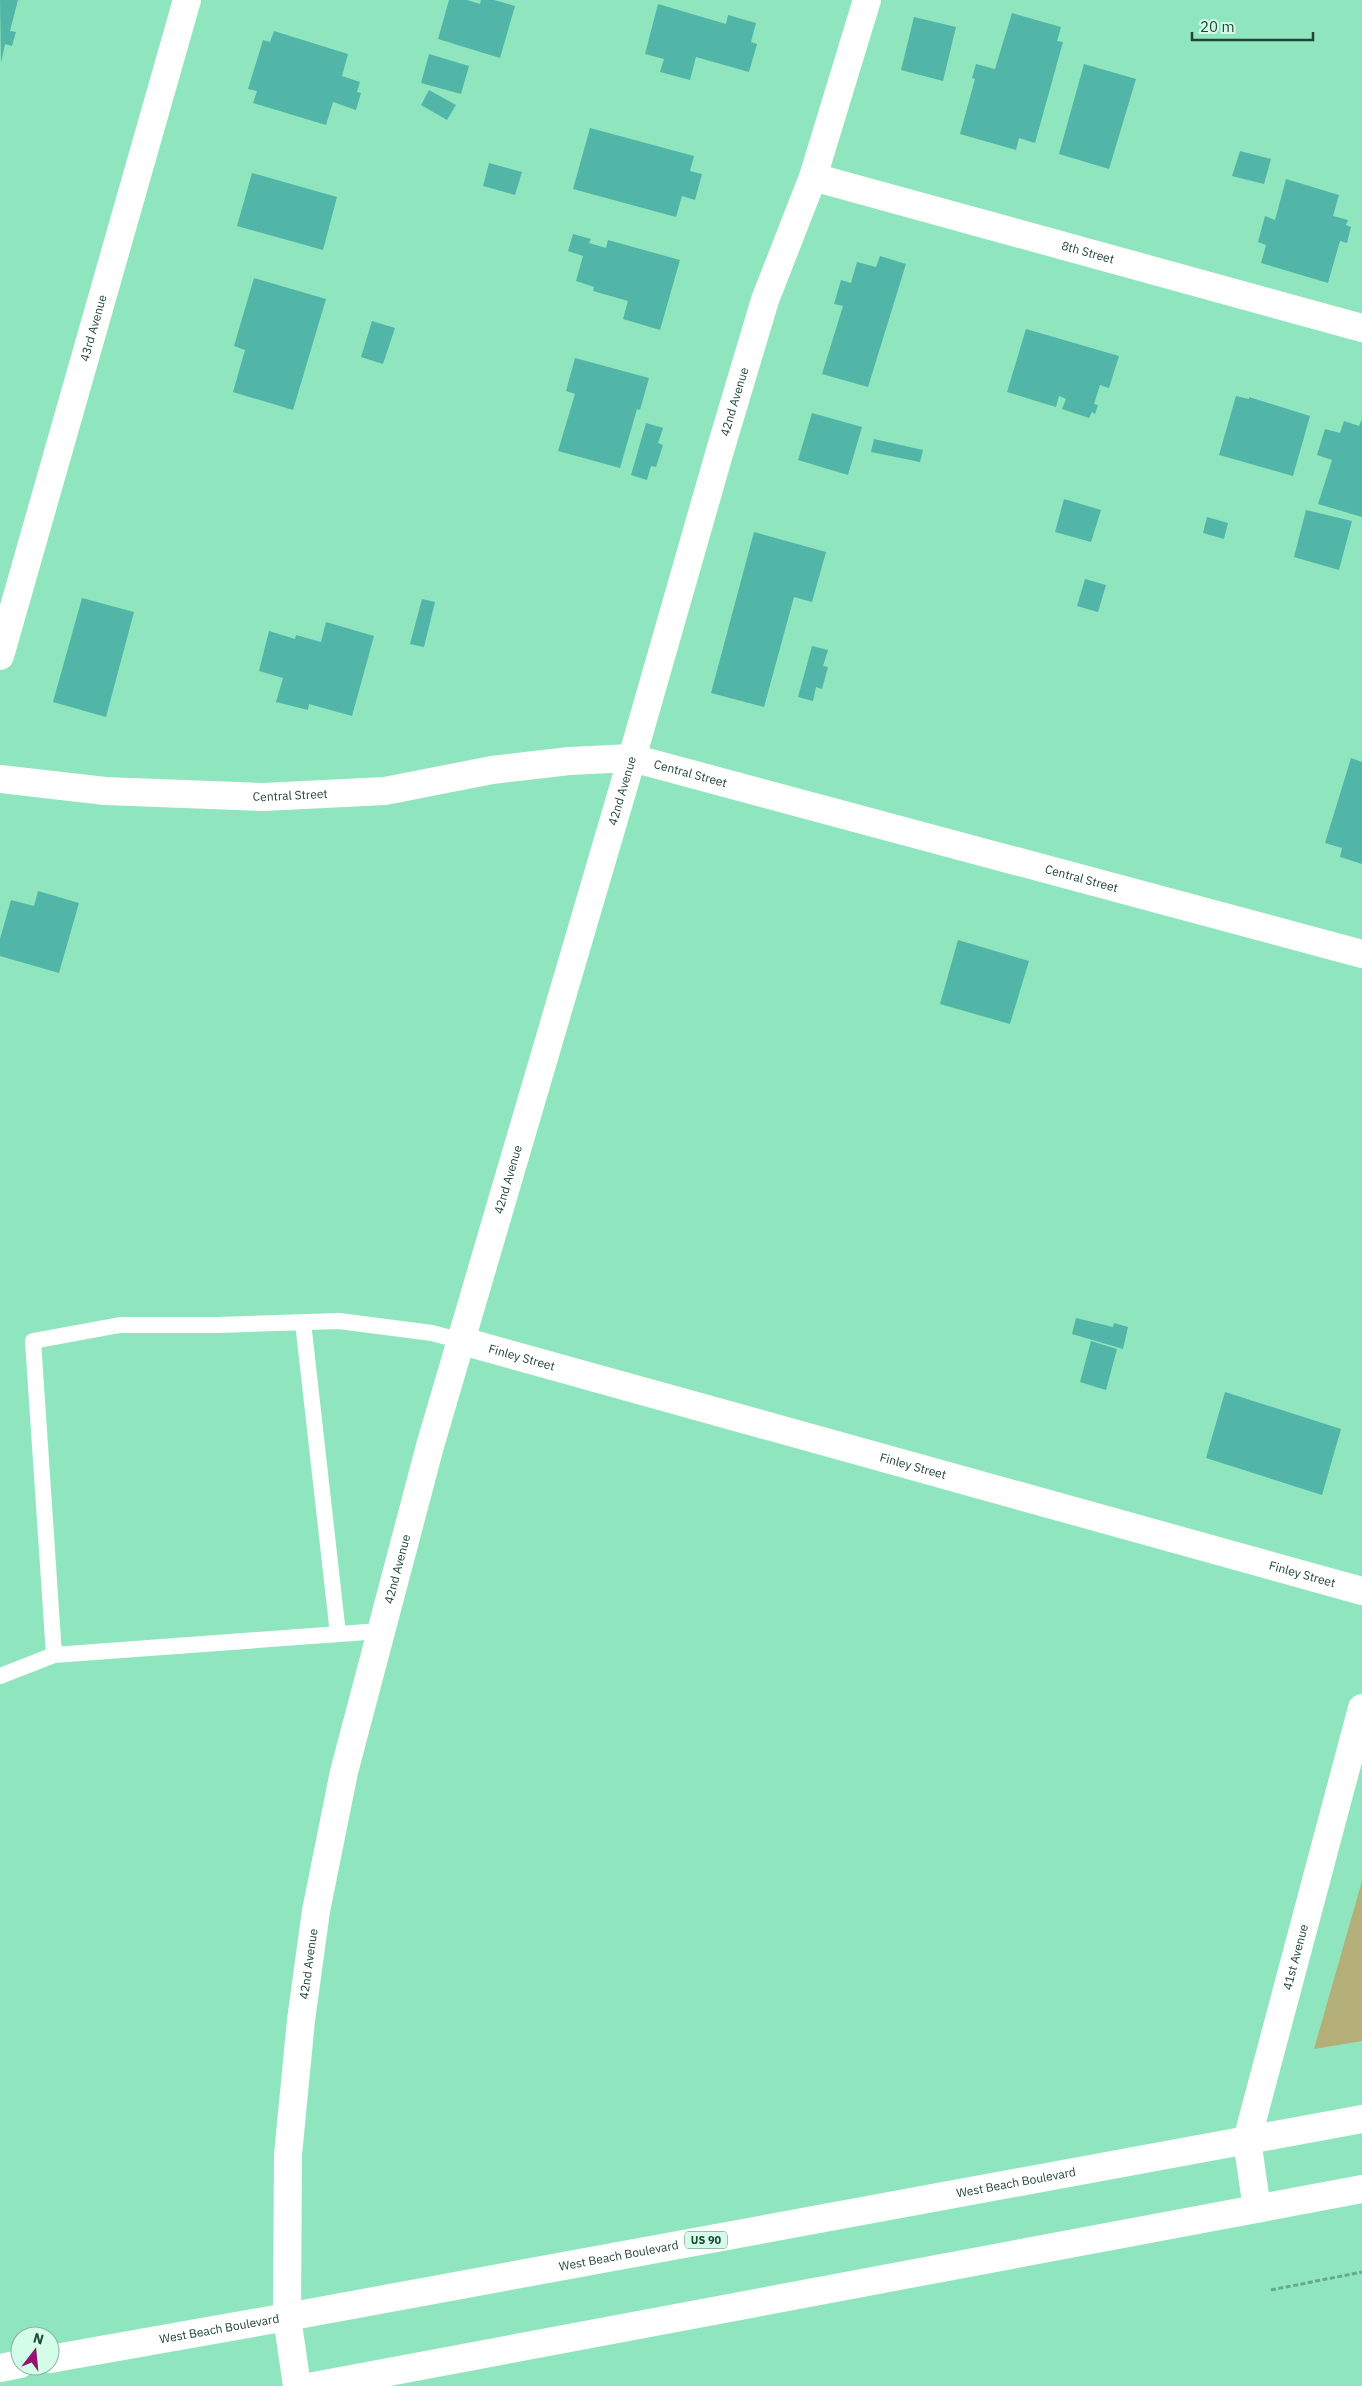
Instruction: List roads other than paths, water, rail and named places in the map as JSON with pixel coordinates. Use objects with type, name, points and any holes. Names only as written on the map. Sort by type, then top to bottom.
[{"type":"street","name":"43rd Avenue","points":[[0,656],[186,0]]},
{"type":"street","name":"42nd Avenue","points":[[297,2386],[287,2317],[288,2155],[300,2020],[316,1912],[344,1772],[430,1446],[632,758],[719,454],[765,300],[813,177],[867,0]]},
{"type":"street","name":"8th Street","points":[[813,177],[1362,328]]},
{"type":"street","name":"Central Street","points":[[0,779],[104,791],[263,797],[385,791],[492,770],[569,760],[632,758],[1362,954]]},
{"type":"street","name":"Finley Street","points":[[462,1341],[1362,1591]]},
{"type":"street","name":"41st Avenue","points":[[1257,2209],[1247,2140],[1362,1708]]},
{"type":"street","name":"West Beach Boulevard","points":[[60,2357],[1362,2118]]},
{"type":"street","points":[[314,2386],[1362,2189]]},
{"type":"lane","points":[[54,1655],[32,1341],[120,1325],[339,1321],[432,1333],[462,1341]]},
{"type":"lane","points":[[303,1322],[338,1634]]},
{"type":"lane","points":[[0,1676],[54,1655],[380,1631]]}]
